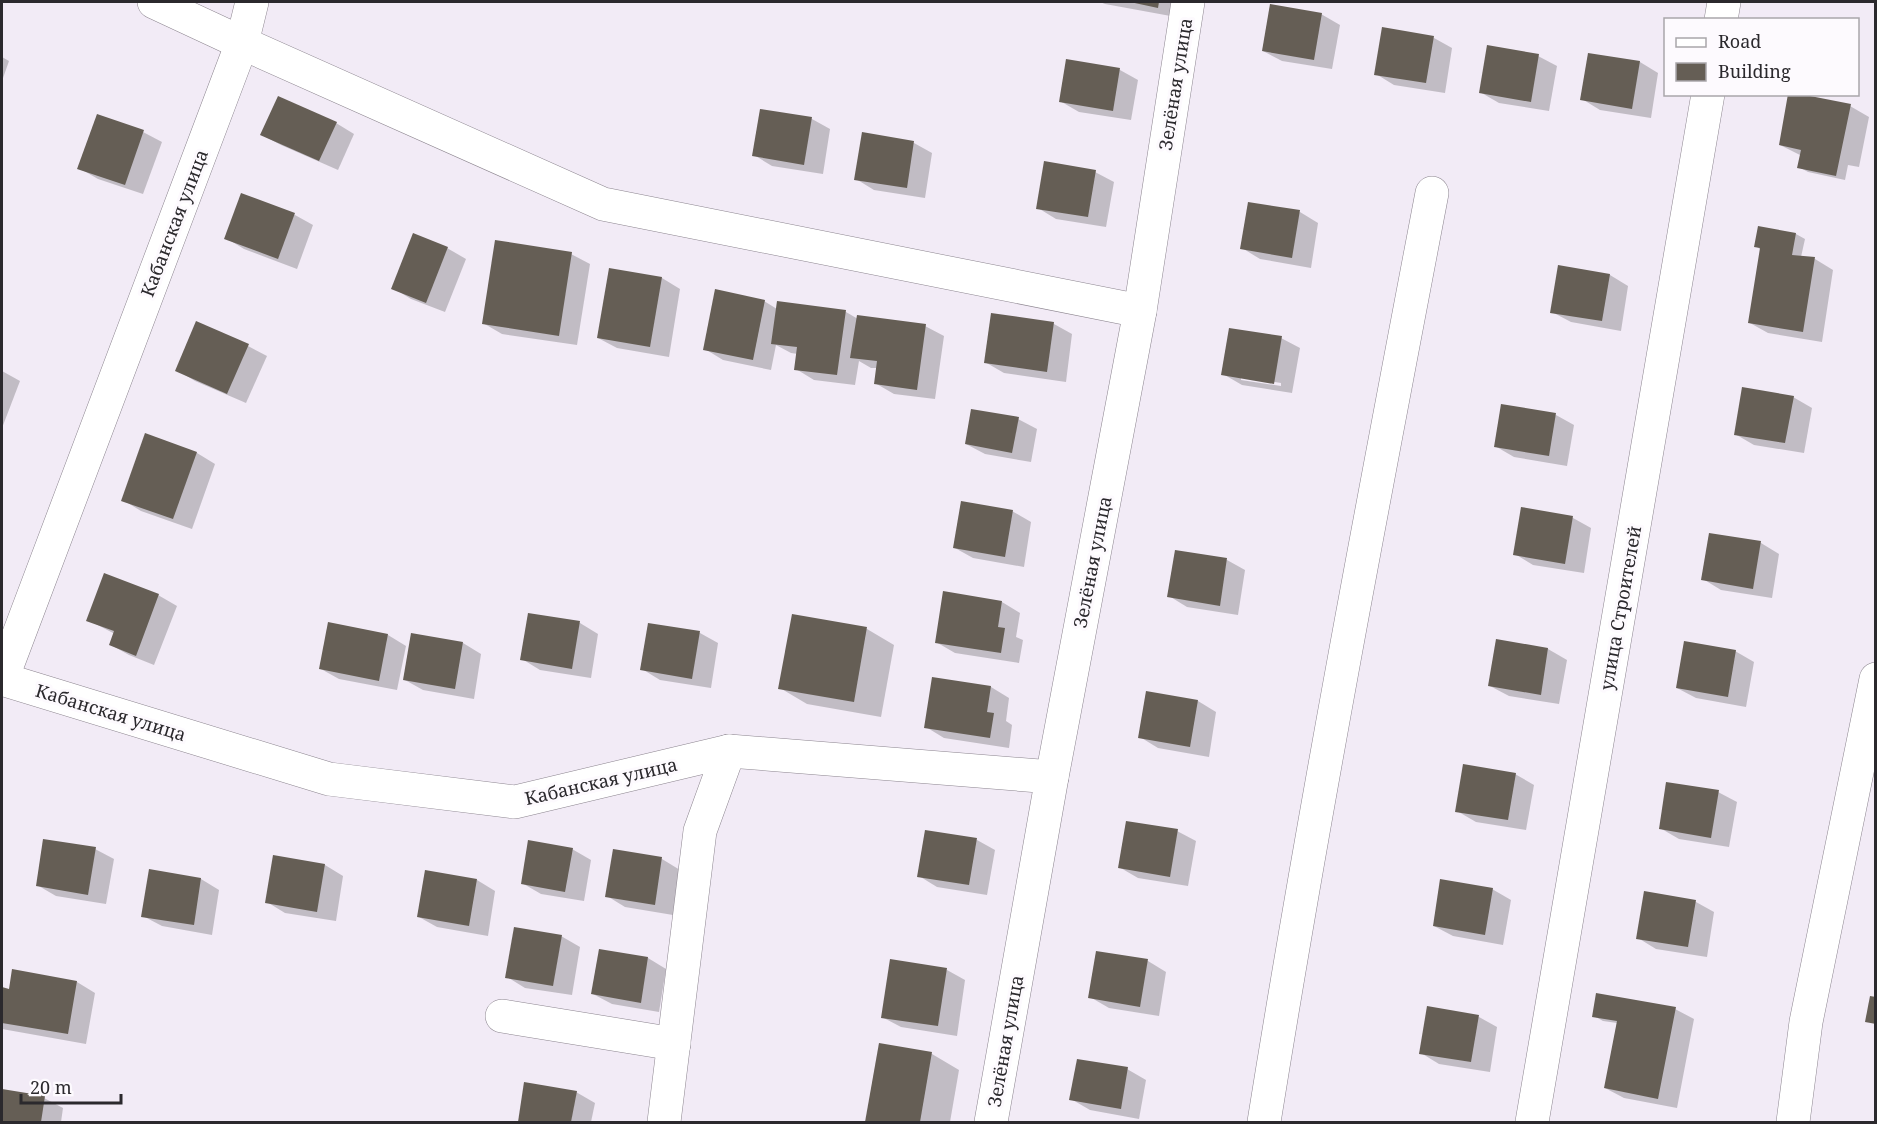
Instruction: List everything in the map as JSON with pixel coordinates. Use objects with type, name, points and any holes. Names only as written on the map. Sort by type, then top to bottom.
[{"type":"street","points":[[154,2],[603,204],[1140,311]]},
{"type":"street","name":"Кабанская улица","points":[[252,2],[242,43],[2,679],[329,779],[515,802],[729,751],[1052,777]]},
{"type":"street","name":"Зелёная улица","points":[[991,1122],[1052,777],[1140,311],[1188,2]]},
{"type":"street","points":[[1721,18],[1724,2]]},
{"type":"street","name":"улица Строителей","points":[[1532,1122],[1708,96]]},
{"type":"street","points":[[1264,1122],[1303,885],[1432,193]]},
{"type":"street","points":[[1793,1122],[1806,1022],[1875,679]]},
{"type":"street","points":[[664,1122],[700,831],[729,751]]},
{"type":"street","points":[[502,1016],[674,1044]]},
{"type":"building","points":[[1130,2],[1159,2],[1158,8]]},
{"type":"building","points":[[1270,4],[1322,13],[1314,60],[1262,51]]},
{"type":"building","points":[[1382,27],[1434,36],[1426,83],[1374,75]]},
{"type":"building","points":[[1487,45],[1539,54],[1531,102],[1479,93]]},
{"type":"building","points":[[1588,53],[1640,61],[1632,109],[1580,100]]},
{"type":"building","points":[[1066,59],[1120,68],[1113,111],[1059,102]]},
{"type":"building","points":[[278,96],[337,122],[319,161],[260,135]]},
{"type":"building","points":[[1788,96],[1810,96],[1851,104],[1836,176],[1797,168],[1801,150],[1779,145]]},
{"type":"building","points":[[760,109],[812,117],[804,165],[752,156]]},
{"type":"building","points":[[97,114],[144,130],[125,185],[77,169]]},
{"type":"building","points":[[862,132],[914,141],[907,188],[854,180]]},
{"type":"building","points":[[1044,161],[1096,170],[1088,217],[1036,209]]},
{"type":"building","points":[[241,193],[295,213],[278,259],[224,239]]},
{"type":"building","points":[[1248,202],[1300,210],[1292,258],[1240,249]]},
{"type":"building","points":[[1758,226],[1796,233],[1792,255],[1815,257],[1803,332],[1748,323],[1760,248],[1754,247]]},
{"type":"building","points":[[413,233],[448,247],[426,303],[391,289]]},
{"type":"building","points":[[495,240],[572,252],[559,336],[482,324]]},
{"type":"building","points":[[1558,265],[1610,274],[1602,321],[1550,313]]},
{"type":"building","points":[[609,268],[662,277],[650,347],[597,338]]},
{"type":"building","points":[[715,289],[765,300],[753,360],[703,350]]},
{"type":"building","points":[[777,301],[846,310],[837,375],[794,370],[797,347],[771,344]]},
{"type":"building","points":[[991,313],[1054,322],[1047,372],[984,363]]},
{"type":"building","points":[[857,315],[926,324],[917,390],[874,384],[877,361],[850,358]]},
{"type":"building","points":[[196,321],[249,344],[227,394],[175,371]]},
{"type":"building","points":[[1229,328],[1282,336],[1274,384],[1221,375]]},
{"type":"building","points":[[1742,387],[1794,396],[1785,443],[1734,435]]},
{"type":"building","points":[[1501,404],[1556,413],[1549,456],[1494,447]]},
{"type":"building","points":[[971,409],[1019,417],[1012,453],[965,444]]},
{"type":"building","points":[[145,433],[197,452],[173,519],[121,501]]},
{"type":"building","points":[[961,501],[1013,510],[1005,557],[953,548]]},
{"type":"building","points":[[1521,507],[1573,516],[1565,564],[1513,555]]},
{"type":"building","points":[[1709,533],[1761,541],[1753,589],[1701,580]]},
{"type":"building","points":[[1175,550],[1227,558],[1220,606],[1167,597]]},
{"type":"building","points":[[104,573],[159,594],[136,656],[109,645],[114,631],[86,621]]},
{"type":"building","points":[[943,591],[1002,601],[998,627],[1005,628],[1001,653],[935,643]]},
{"type":"building","points":[[528,613],[580,621],[572,669],[520,660]]},
{"type":"building","points":[[792,614],[867,627],[854,702],[778,689]]},
{"type":"building","points":[[328,622],[388,634],[379,681],[319,669]]},
{"type":"building","points":[[648,623],[700,631],[692,679],[640,670]]},
{"type":"building","points":[[411,633],[463,642],[455,689],[403,680]]},
{"type":"building","points":[[1496,639],[1548,648],[1541,695],[1488,686]]},
{"type":"building","points":[[1684,641],[1736,650],[1728,697],[1676,688]]},
{"type":"building","points":[[932,677],[991,686],[987,712],[994,713],[990,738],[924,728]]},
{"type":"building","points":[[1146,691],[1198,700],[1190,747],[1138,738]]},
{"type":"building","points":[[1463,764],[1516,773],[1508,820],[1455,812]]},
{"type":"building","points":[[1666,782],[1719,790],[1711,838],[1659,829]]},
{"type":"building","points":[[1126,821],[1178,829],[1170,877],[1118,868]]},
{"type":"building","points":[[925,830],[977,838],[969,885],[917,877]]},
{"type":"building","points":[[43,839],[96,847],[88,895],[36,886]]},
{"type":"building","points":[[528,840],[573,848],[565,892],[521,884]]},
{"type":"building","points":[[613,849],[662,857],[655,905],[605,897]]},
{"type":"building","points":[[273,855],[325,864],[317,912],[265,903]]},
{"type":"building","points":[[149,869],[201,878],[194,925],[141,917]]},
{"type":"building","points":[[425,870],[477,879],[469,926],[417,917]]},
{"type":"building","points":[[1440,879],[1493,888],[1485,935],[1433,926]]},
{"type":"building","points":[[1644,891],[1696,900],[1688,947],[1636,939]]},
{"type":"building","points":[[514,927],[562,935],[553,986],[505,978]]},
{"type":"building","points":[[599,949],[648,957],[641,1003],[591,994]]},
{"type":"building","points":[[1096,951],[1148,959],[1140,1007],[1088,998]]},
{"type":"building","points":[[890,959],[947,968],[938,1026],[881,1018]]},
{"type":"building","points":[[12,969],[77,981],[68,1034],[2,1023],[2,987],[9,989]]},
{"type":"building","points":[[1596,993],[1676,1007],[1658,1099],[1604,1088],[1617,1021],[1592,1017]]},
{"type":"building","points":[[1870,996],[1876,997],[1876,1024],[1865,1022]]},
{"type":"building","points":[[1427,1006],[1479,1015],[1471,1062],[1419,1054]]},
{"type":"building","points":[[879,1043],[932,1052],[920,1122],[865,1122]]},
{"type":"building","points":[[1077,1059],[1128,1067],[1121,1109],[1069,1100]]},
{"type":"building","points":[[524,1082],[577,1091],[571,1122],[518,1122]]},
{"type":"building","points":[[2,1089],[45,1096],[41,1122],[2,1122]]}]
